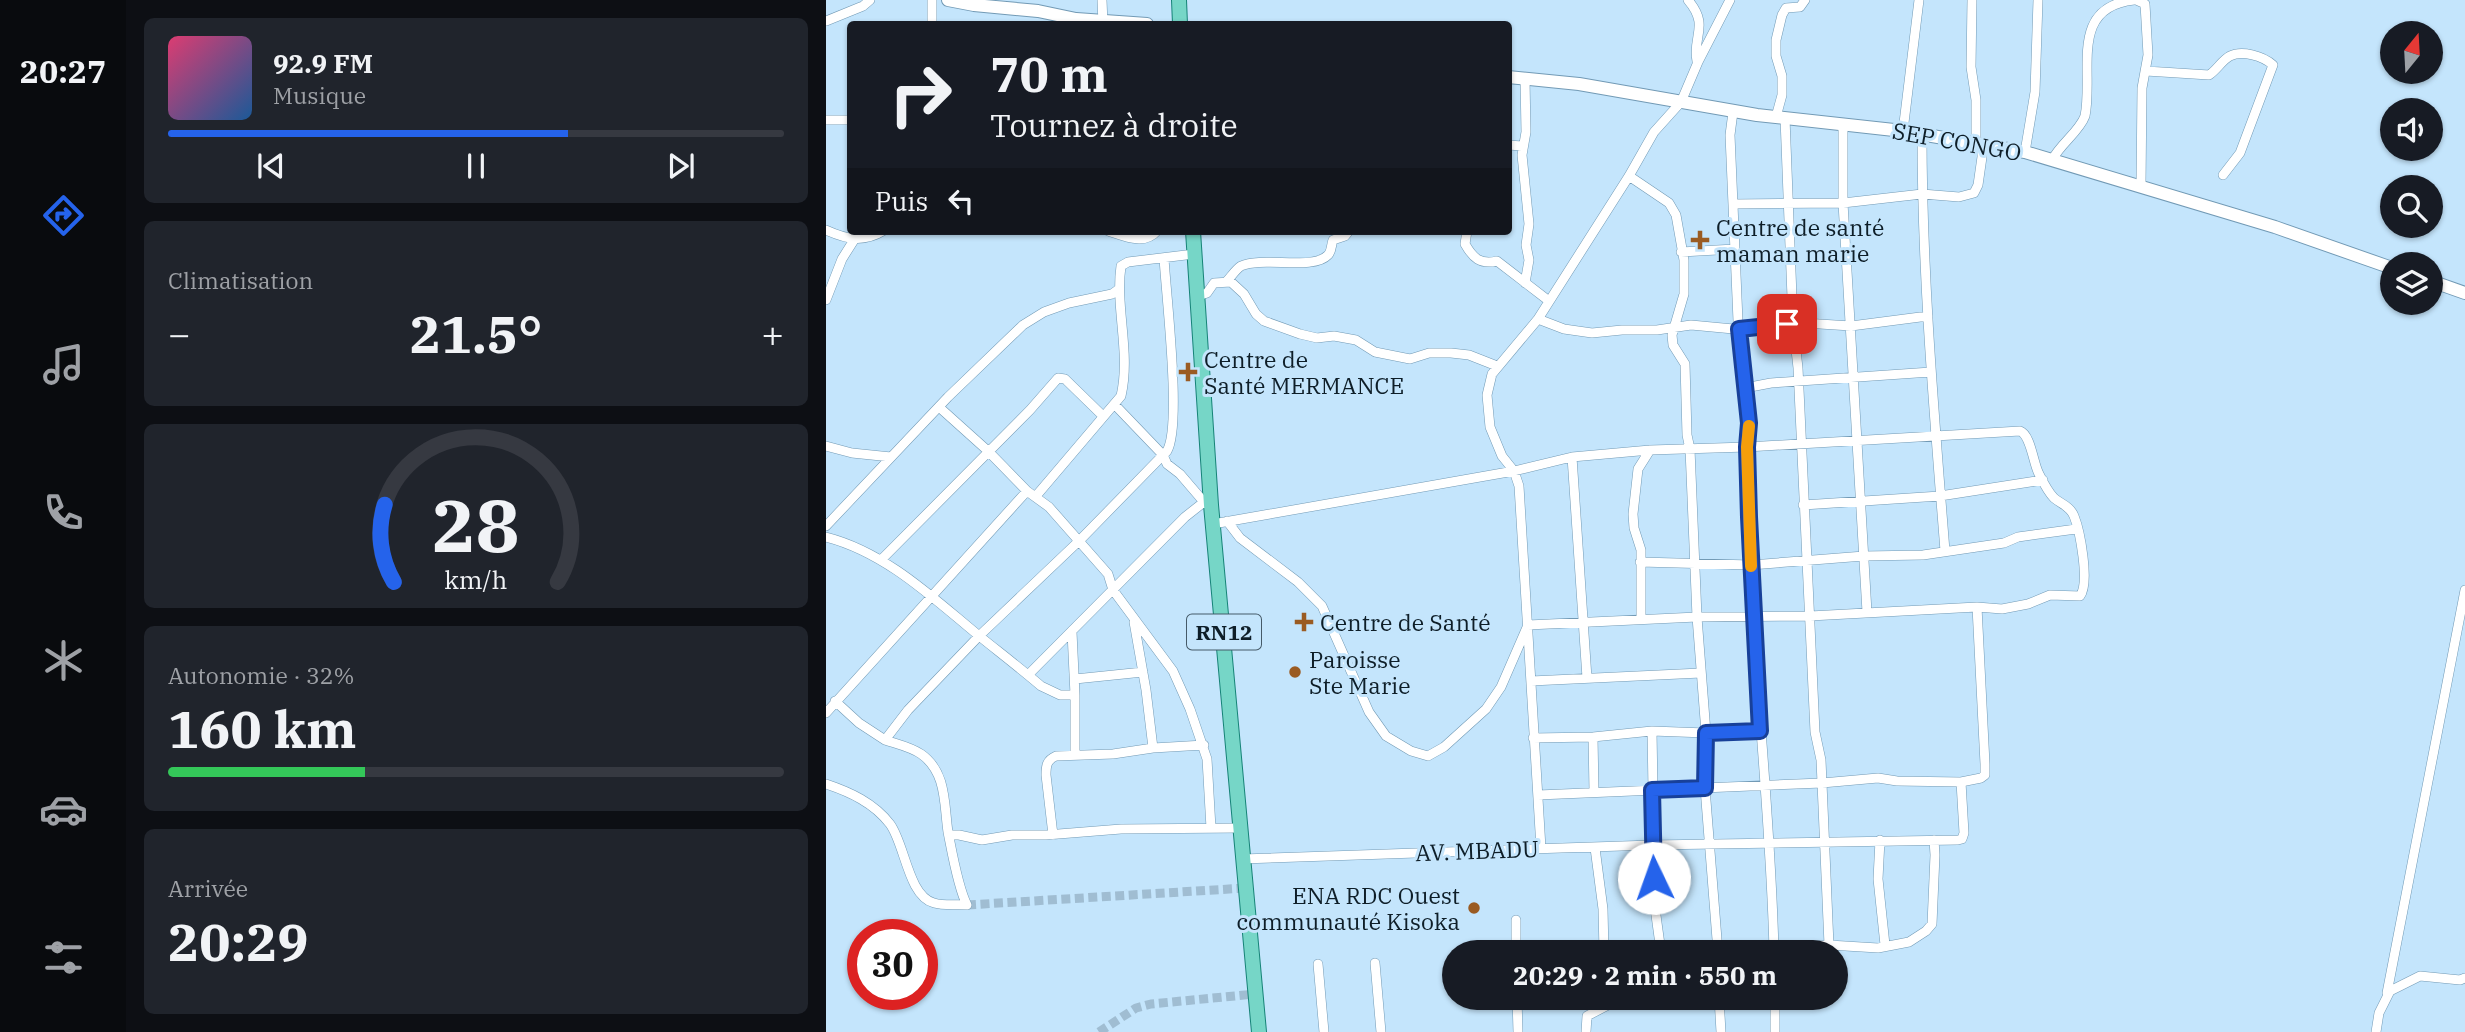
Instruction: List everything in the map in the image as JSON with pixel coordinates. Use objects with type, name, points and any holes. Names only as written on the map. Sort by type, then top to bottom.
[{"type":"main road","points":[[1180,21],[1183,1]]},
{"type":"main road","name":"RN12","points":[[1193,235],[1208,503],[1220,522],[1242,859],[1259,1032]]},
{"type":"street","points":[[826,21],[863,6],[870,0]]},
{"type":"street","points":[[932,0],[932,21]]},
{"type":"street","points":[[948,0],[1091,21]]},
{"type":"street","points":[[1102,0],[1103,21]]},
{"type":"street","points":[[1688,0],[1700,24],[1696,54],[1698,62]]},
{"type":"street","points":[[1541,848],[1519,486],[1514,471],[1503,456],[1490,427],[1488,385],[1497,366],[1538,319],[1654,132],[1681,103],[1698,62],[1730,0]]},
{"type":"street","points":[[1805,0],[1800,7],[1786,8],[1778,28],[1775,50],[1781,66],[1780,118],[1790,205],[1793,323],[1815,732],[1821,760],[1829,940]]},
{"type":"street","points":[[1903,131],[1919,0]]},
{"type":"street","points":[[1734,204],[1843,203],[1922,194],[1959,197],[1974,193],[1978,185],[1982,150],[1976,144],[1976,100],[1969,48],[1972,0]]},
{"type":"street","points":[[2025,152],[2035,92],[2038,0]]},
{"type":"street","points":[[2052,160],[2059,146],[2083,123],[2093,23],[2113,4],[2135,0],[2146,4],[2148,55],[2142,88],[2141,185]]},
{"type":"street","points":[[2146,71],[2209,75],[2229,56],[2238,54],[2261,58],[2273,65],[2240,153],[2223,175]]},
{"type":"street","name":"SEP CONGO","points":[[1512,78],[1579,85],[1732,112],[1903,131],[2025,152],[2275,227],[2380,264]]},
{"type":"street","points":[[1524,79],[1526,132],[1522,146],[1529,215],[1526,245],[1529,260],[1525,283]]},
{"type":"street","points":[[1732,112],[1730,135],[1739,329],[1749,423],[1747,447],[1751,565],[1773,940]]},
{"type":"street","points":[[826,120],[847,120]]},
{"type":"street","points":[[1843,124],[1843,203],[1867,612]]},
{"type":"street","points":[[1922,134],[1922,194],[1931,372],[1945,551]]},
{"type":"street","points":[[1512,145],[1522,146]]},
{"type":"street","points":[[1629,176],[1669,203],[1676,215],[1684,260],[1684,294],[1672,328],[1673,345],[1685,364],[1686,435],[1690,449],[1697,617],[1706,733],[1705,788],[1717,940]]},
{"type":"street","points":[[826,230],[854,240],[874,235]]},
{"type":"street","points":[[1124,235],[1144,240],[1154,235]]},
{"type":"street","points":[[1226,282],[1239,267],[1245,265],[1268,262],[1300,263],[1322,259],[1330,253],[1333,240],[1346,235]]},
{"type":"street","points":[[1466,235],[1465,244],[1478,261],[1497,261],[1549,301]]},
{"type":"street","points":[[826,300],[842,259],[854,240]]},
{"type":"street","points":[[1681,252],[1735,249]]},
{"type":"street","points":[[826,713],[889,646],[931,596],[1032,494],[1121,396],[1124,379],[1124,337],[1119,289],[1123,264],[1194,254]]},
{"type":"street","points":[[885,740],[908,710],[979,636],[1080,540],[1170,446],[1174,400],[1164,258]]},
{"type":"street","points":[[1198,296],[1207,293],[1214,283],[1230,282],[1244,294],[1256,314],[1264,321],[1300,334],[1317,338],[1334,336],[1356,340],[1375,352],[1410,359],[1429,353],[1451,353],[1469,355],[1497,366]]},
{"type":"street","points":[[2443,285],[2465,293]]},
{"type":"street","points":[[826,526],[939,407],[1023,325],[1044,312],[1069,303],[1112,294],[1119,289]]},
{"type":"street","points":[[1538,319],[1578,332],[1704,325],[1739,329],[1793,323],[1851,326],[1928,316]]},
{"type":"street","points":[[1745,388],[1771,383],[1931,372]]},
{"type":"street","points":[[881,560],[1060,377],[1069,382],[1103,416]]},
{"type":"street","points":[[1028,675],[1185,517],[1208,503],[1167,464],[1163,455],[1115,405]]},
{"type":"street","points":[[939,407],[1080,540],[1108,574],[1113,590],[1173,671],[1204,745],[1211,828]]},
{"type":"street","points":[[1220,522],[1514,471],[1572,457],[1857,439],[2025,433],[2034,463],[2052,496],[2070,510],[2074,517],[2083,551],[2083,592],[2080,596],[2050,595],[2028,604],[2001,609],[1978,607],[1810,616],[1697,617],[1528,625]]},
{"type":"street","points":[[826,446],[852,453],[891,457]]},
{"type":"street","points":[[1641,619],[1641,550],[1633,514],[1638,469],[1650,450]]},
{"type":"street","points":[[1572,457],[1587,678]]},
{"type":"street","points":[[1804,505],[1940,496],[2043,480]]},
{"type":"street","points":[[1220,522],[1298,582],[1322,606],[1376,724],[1386,736],[1420,755],[1434,754],[1486,709],[1501,687],[1528,625]]},
{"type":"street","points":[[1640,562],[1751,565],[1806,559],[1923,555],[2076,529]]},
{"type":"street","points":[[826,537],[858,547],[881,560],[931,596],[1041,685],[1060,695],[1074,695]]},
{"type":"street","points":[[2376,1032],[2379,1013],[2387,993],[2465,590]]},
{"type":"street","points":[[1538,795],[1764,786],[1878,778],[1961,782],[1981,778],[1985,775],[1978,607]]},
{"type":"street","points":[[1133,617],[1153,748]]},
{"type":"street","points":[[1072,632],[1075,755]]},
{"type":"street","points":[[1074,679],[1143,672]]},
{"type":"street","points":[[1531,681],[1701,673]]},
{"type":"street","points":[[826,784],[857,795],[882,814],[892,827],[913,882],[926,899],[934,903],[967,905],[961,892],[949,835],[944,793],[936,771],[923,755],[885,740],[859,723],[835,701]]},
{"type":"street","points":[[1533,738],[1593,737],[1652,731],[1760,731]]},
{"type":"street","points":[[1652,731],[1652,845],[1659,940]]},
{"type":"street","points":[[1593,737],[1594,791]]},
{"type":"street","points":[[1053,835],[1046,767],[1050,758],[1204,745]]},
{"type":"street","name":"AV. MBADU","points":[[1242,859],[1652,845],[1958,840],[1964,837],[1961,782]]},
{"type":"street","points":[[949,835],[982,841],[1012,835],[1053,835],[1121,829],[1241,828]]},
{"type":"street","points":[[1880,840],[1878,885],[1885,946]]},
{"type":"street","points":[[1848,946],[1874,948],[1909,942],[1932,925],[1936,855],[1934,840]]},
{"type":"street","points":[[1595,848],[1604,909],[1604,940]]},
{"type":"street","points":[[1516,920],[1516,940]]},
{"type":"street","points":[[1375,963],[1381,1032]]},
{"type":"street","points":[[1318,964],[1325,1032]]},
{"type":"street","points":[[2387,993],[2420,976],[2460,980],[2465,978]]},
{"type":"street","points":[[1517,1010],[1518,1032]]},
{"type":"street","points":[[1586,1032],[1587,1016],[1599,1010]]},
{"type":"street","points":[[1719,1010],[1721,1032]]},
{"type":"street","points":[[1775,1010],[1776,1032]]},
{"type":"tunnel","points":[[967,905],[1246,888]]},
{"type":"tunnel","points":[[1099,1032],[1136,1008],[1151,1004],[1255,994]]},
{"type":"slow traffic","points":[[1749,426],[1747,447],[1751,566]]},
{"type":"place","name":"Centre de santé maman marie","points":[[1700,240]]},
{"type":"place","name":"Centre de Santé MERMANCE","points":[[1188,372]]},
{"type":"place","name":"Centre de Santé","points":[[1304,622]]},
{"type":"place","name":"Paroisse Ste Marie","points":[[1295,672]]},
{"type":"place","name":"ENA RDC Ouest communauté Kisoka","points":[[1474,908]]},
{"type":"route","points":[[1654,878],[1652,790],[1705,788],[1706,733],[1760,731],[1749,517],[1749,423],[1739,329],[1761,329],[1787,324]]}]
